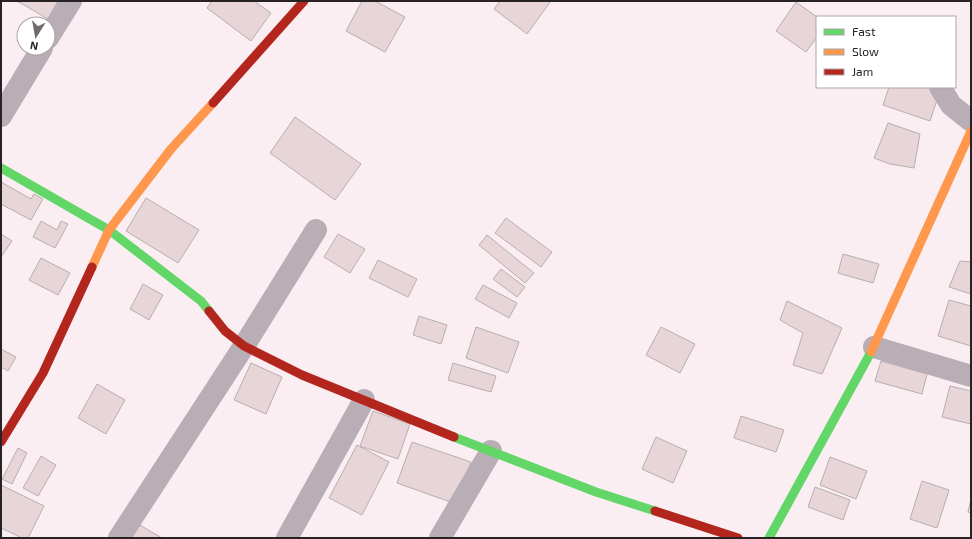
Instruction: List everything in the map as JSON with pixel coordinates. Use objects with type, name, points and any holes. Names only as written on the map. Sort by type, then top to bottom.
[{"type":"street","points":[[56,25],[70,1]]},
{"type":"street","points":[[1,442],[43,373],[109,230],[171,149],[304,1]]},
{"type":"street","points":[[1,116],[37,56]]},
{"type":"street","points":[[941,88],[951,105],[971,121]]},
{"type":"street","points":[[769,538],[874,346],[971,131]]},
{"type":"street","points":[[1,168],[109,230],[201,301],[225,331],[244,346],[302,375],[596,492],[738,538]]},
{"type":"street","points":[[119,538],[244,346],[316,230]]},
{"type":"street","points":[[874,346],[971,376]]},
{"type":"street","points":[[287,538],[364,400]]},
{"type":"street","points":[[440,538],[491,451]]},
{"type":"building","points":[[17,1],[58,1],[50,16],[43,16]]},
{"type":"building","points":[[212,1],[254,1],[271,13],[251,41],[207,8]]},
{"type":"building","points":[[362,1],[375,1],[405,17],[385,52],[346,31]]},
{"type":"building","points":[[500,1],[551,1],[527,34],[494,9]]},
{"type":"building","points":[[796,2],[816,16],[816,38],[806,52],[776,31]]},
{"type":"building","points":[[889,88],[931,88],[940,91],[930,121],[883,105]]},
{"type":"building","points":[[295,117],[361,164],[335,200],[270,153]]},
{"type":"building","points":[[888,123],[920,134],[914,168],[890,164],[874,158]]},
{"type":"building","points":[[1,182],[31,199],[34,194],[43,199],[31,220],[1,204]]},
{"type":"building","points":[[146,198],[199,230],[178,263],[126,231]]},
{"type":"building","points":[[506,218],[552,252],[541,267],[495,233]]},
{"type":"building","points":[[41,221],[57,230],[61,221],[68,224],[55,248],[33,237]]},
{"type":"building","points":[[1,234],[12,241],[1,257]]},
{"type":"building","points":[[338,234],[365,249],[350,273],[324,257]]},
{"type":"building","points":[[487,235],[534,273],[525,283],[479,245]]},
{"type":"building","points":[[843,254],[879,264],[873,283],[838,273]]},
{"type":"building","points":[[41,258],[70,273],[58,295],[29,280]]},
{"type":"building","points":[[378,260],[417,279],[408,297],[369,278]]},
{"type":"building","points":[[960,261],[971,262],[971,294],[949,287]]},
{"type":"building","points":[[501,269],[525,287],[517,297],[493,279]]},
{"type":"building","points":[[143,284],[163,295],[149,320],[130,309]]},
{"type":"building","points":[[483,285],[517,303],[509,318],[475,299]]},
{"type":"building","points":[[949,300],[971,306],[971,346],[938,336]]},
{"type":"building","points":[[787,301],[842,328],[822,374],[793,365],[803,333],[780,320]]},
{"type":"building","points":[[419,316],[447,325],[441,344],[413,335]]},
{"type":"building","points":[[476,327],[519,342],[508,373],[466,358]]},
{"type":"building","points":[[661,327],[695,344],[680,373],[646,355]]},
{"type":"building","points":[[1,349],[16,357],[8,371],[1,367]]},
{"type":"building","points":[[881,361],[927,374],[922,394],[875,381]]},
{"type":"building","points":[[251,363],[282,377],[266,414],[234,400]]},
{"type":"building","points":[[453,363],[496,376],[491,392],[448,380]]},
{"type":"building","points":[[97,384],[125,400],[106,434],[78,418]]},
{"type":"building","points":[[950,386],[971,391],[971,424],[942,417]]},
{"type":"building","points":[[373,411],[410,424],[398,459],[360,446]]},
{"type":"building","points":[[741,416],[784,430],[776,452],[734,438]]},
{"type":"building","points":[[656,437],[687,451],[673,483],[642,469]]},
{"type":"building","points":[[412,442],[471,462],[456,504],[397,483]]},
{"type":"building","points":[[357,445],[389,462],[362,515],[329,498]]},
{"type":"building","points":[[18,448],[27,453],[12,484],[2,479]]},
{"type":"building","points":[[41,456],[56,465],[38,496],[23,488]]},
{"type":"building","points":[[830,457],[867,471],[856,499],[820,485]]},
{"type":"building","points":[[922,481],[949,490],[937,528],[910,519]]},
{"type":"building","points":[[1,485],[44,506],[28,538],[22,538],[1,528]]},
{"type":"building","points":[[815,487],[850,500],[843,520],[808,507]]},
{"type":"building","points":[[971,499],[971,513],[968,512]]},
{"type":"building","points":[[133,521],[162,538],[122,538]]},
{"type":"traffic: fast","points":[[1,168],[109,230],[201,301],[209,311]]},
{"type":"traffic: fast","points":[[769,538],[871,352]]},
{"type":"traffic: fast","points":[[454,437],[596,492],[655,511]]},
{"type":"traffic: slow","points":[[92,267],[109,230],[171,149],[213,103]]},
{"type":"traffic: slow","points":[[871,352],[971,131]]},
{"type":"traffic: jam","points":[[213,103],[304,1]]},
{"type":"traffic: jam","points":[[1,442],[43,373],[92,267]]},
{"type":"traffic: jam","points":[[209,311],[225,331],[244,346],[302,375],[454,437]]},
{"type":"traffic: jam","points":[[655,511],[738,538]]}]
